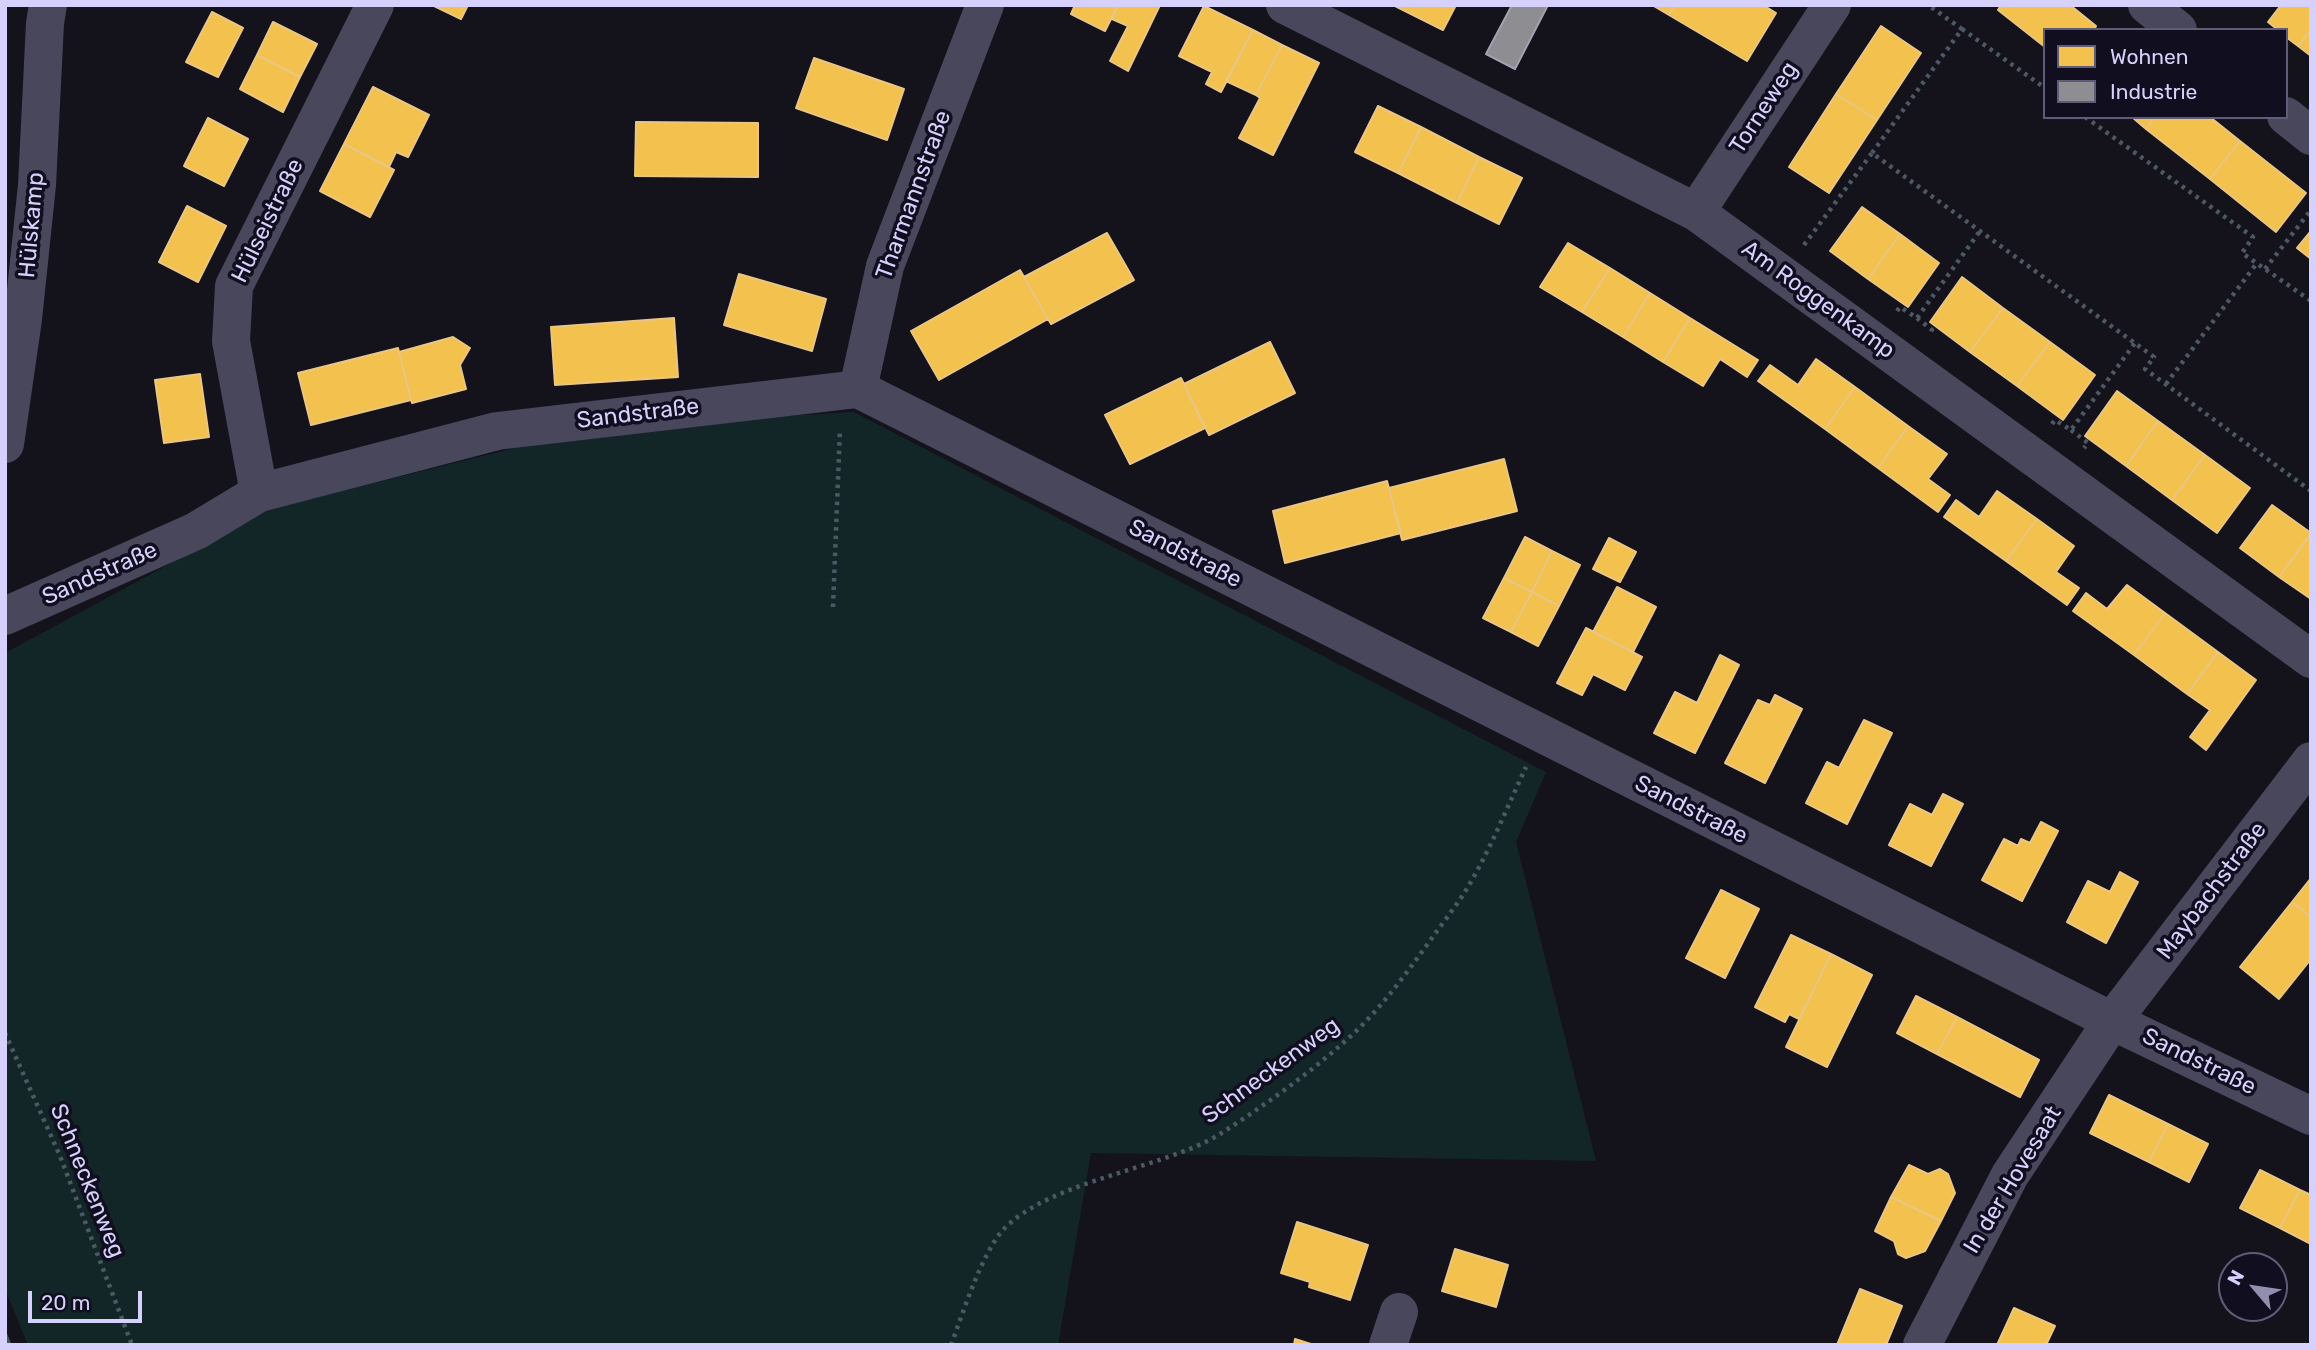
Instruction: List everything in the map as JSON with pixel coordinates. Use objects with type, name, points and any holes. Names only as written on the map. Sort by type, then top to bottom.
[{"type":"street","name":"Hülskamp","points":[[5,444],[23,319],[37,185],[48,5]]},
{"type":"street","name":"Hülseistraße","points":[[259,493],[231,341],[234,286],[376,5]]},
{"type":"street","name":"Tharmannstraße","points":[[849,389],[885,266],[985,5]]},
{"type":"street","name":"Am Roggenkamp","points":[[1285,5],[1696,212],[2311,660]]},
{"type":"street","name":"Torneweg","points":[[1696,212],[1832,5]]},
{"type":"street","points":[[2147,5],[2176,28]]},
{"type":"street","points":[[2288,118],[2311,136]]},
{"type":"street","name":"Sandstraße","points":[[5,616],[196,531],[259,493],[496,431],[849,389],[2112,1021],[2311,1116]]},
{"type":"street","name":"Maybachstraße","points":[[2112,1021],[2311,761]]},
{"type":"street","name":"In der Hovesaat","points":[[1922,1345],[2010,1175],[2112,1021]]},
{"type":"path","points":[[1928,5],[2043,87]]},
{"type":"path","points":[[1783,274],[1962,29]]},
{"type":"path","points":[[2088,119],[2253,237],[2242,253],[2311,301]]},
{"type":"path","points":[[1872,153],[2154,357],[2145,369],[2311,491]]},
{"type":"path","points":[[2265,269],[2311,210]]},
{"type":"path","points":[[1876,341],[1900,307],[1916,318],[1980,231]]},
{"type":"path","points":[[2166,384],[2257,263]]},
{"type":"path","points":[[2029,453],[2056,420],[2071,430],[2135,343]]},
{"type":"path","points":[[834,607],[849,389]]},
{"type":"path","name":"Schneckenweg","points":[[951,1345],[971,1290],[995,1240],[1016,1218],[1046,1199],[1168,1157],[1217,1136],[1282,1091],[1343,1043],[1382,1004],[1463,895],[1491,844],[1540,734]]},
{"type":"path","name":"Schneckenweg","points":[[5,1033],[60,1156],[132,1345]]},
{"type":"green space","points":[[854,412],[1546,772],[1516,842],[1596,1161],[1091,1153],[1058,1345],[28,1345],[5,1289],[5,653],[201,547],[237,517],[519,447],[783,416]]},
{"type":"building: Wohnen","points":[[432,5],[468,5],[461,19]]},
{"type":"building: Wohnen","points":[[1075,5],[1118,5],[1105,31],[1071,14]]},
{"type":"building: Wohnen","points":[[1118,5],[1160,5],[1128,71],[1110,61],[1128,26],[1112,19]]},
{"type":"building: Wohnen","points":[[1393,5],[1456,5],[1443,30]]},
{"type":"building: Wohnen","points":[[1652,5],[1674,5],[1669,15]]},
{"type":"building: Wohnen","points":[[1674,5],[1763,5],[1776,13],[1747,61],[1669,15]]},
{"type":"building: Wohnen","points":[[2001,5],[2070,5],[2096,26],[2043,28],[2043,45],[1998,10]]},
{"type":"building: Wohnen","points":[[2281,5],[2311,5],[2311,30],[2298,46],[2288,38],[2288,28],[2276,28],[2268,22]]},
{"type":"building: Wohnen","points":[[1204,6],[1253,30],[1221,92],[1206,84],[1212,72],[1179,56]]},
{"type":"building: Wohnen","points":[[212,12],[243,28],[218,77],[186,62]]},
{"type":"building: Wohnen","points":[[273,22],[317,44],[300,77],[257,55]]},
{"type":"building: Wohnen","points":[[1881,26],[1921,53],[1877,120],[1836,94]]},
{"type":"building: Wohnen","points":[[1253,30],[1282,45],[1256,95],[1226,81]]},
{"type":"building: Wohnen","points":[[2311,30],[2311,56],[2298,46]]},
{"type":"building: Wohnen","points":[[1282,45],[1319,63],[1273,155],[1239,138],[1260,98],[1256,95]]},
{"type":"building: Wohnen","points":[[257,55],[300,77],[283,112],[240,89]]},
{"type":"building: Wohnen","points":[[814,58],[904,89],[887,140],[796,108]]},
{"type":"building: Wohnen","points":[[373,87],[429,115],[408,157],[396,152],[389,167],[344,144]]},
{"type":"building: Wohnen","points":[[1836,94],[1877,120],[1829,193],[1789,167]]},
{"type":"building: Wohnen","points":[[1378,106],[1421,127],[1398,173],[1355,152]]},
{"type":"building: Wohnen","points":[[208,118],[248,139],[224,186],[184,166]]},
{"type":"building: Wohnen","points":[[2134,119],[2154,119],[2146,129]]},
{"type":"building: Wohnen","points":[[2154,119],[2212,119],[2240,141],[2210,179],[2146,129]]},
{"type":"building: Wohnen","points":[[636,122],[758,123],[758,177],[635,176]]},
{"type":"building: Wohnen","points":[[1421,127],[1479,157],[1457,203],[1398,173]]},
{"type":"building: Wohnen","points":[[2240,141],[2306,193],[2276,232],[2210,179]]},
{"type":"building: Wohnen","points":[[344,144],[394,170],[370,217],[320,191]]},
{"type":"building: Wohnen","points":[[1479,157],[1522,178],[1499,224],[1457,203]]},
{"type":"building: Wohnen","points":[[187,206],[226,226],[198,282],[159,262]]},
{"type":"building: Wohnen","points":[[1862,207],[1900,234],[1868,279],[1830,251]]},
{"type":"building: Wohnen","points":[[2311,231],[2311,259],[2297,248]]},
{"type":"building: Wohnen","points":[[1107,233],[1134,280],[1051,324],[1024,277]]},
{"type":"building: Wohnen","points":[[1900,234],[1939,263],[1908,307],[1868,279]]},
{"type":"building: Wohnen","points":[[1568,243],[1610,268],[1582,312],[1540,287]]},
{"type":"building: Wohnen","points":[[1610,268],[1650,293],[1623,337],[1582,312]]},
{"type":"building: Wohnen","points":[[1020,270],[1048,319],[939,380],[911,331]]},
{"type":"building: Wohnen","points":[[739,274],[826,299],[812,351],[724,325]]},
{"type":"building: Wohnen","points":[[1962,277],[2003,308],[1970,352],[1930,322]]},
{"type":"building: Wohnen","points":[[1650,293],[1690,318],[1663,362],[1623,337]]},
{"type":"building: Wohnen","points":[[2003,308],[2050,342],[2017,386],[1970,352]]},
{"type":"building: Wohnen","points":[[674,318],[678,377],[555,385],[551,327]]},
{"type":"building: Wohnen","points":[[1690,318],[1758,360],[1747,377],[1720,359],[1703,386],[1663,362]]},
{"type":"building: Wohnen","points":[[453,337],[470,348],[460,365],[466,389],[412,403],[399,352]]},
{"type":"building: Wohnen","points":[[1270,342],[1295,393],[1209,435],[1184,384]]},
{"type":"building: Wohnen","points":[[2050,342],[2095,375],[2063,420],[2017,386]]},
{"type":"building: Wohnen","points":[[398,348],[411,400],[311,425],[298,373]]},
{"type":"building: Wohnen","points":[[1816,359],[1855,387],[1825,429],[1758,381],[1770,365],[1798,385]]},
{"type":"building: Wohnen","points":[[200,374],[209,437],[164,443],[155,380]]},
{"type":"building: Wohnen","points":[[1181,378],[1205,428],[1130,464],[1105,415]]},
{"type":"building: Wohnen","points":[[1855,387],[1908,426],[1878,468],[1825,429]]},
{"type":"building: Wohnen","points":[[2117,391],[2158,421],[2126,466],[2085,436]]},
{"type":"building: Wohnen","points":[[2158,421],[2205,455],[2172,500],[2126,466]]},
{"type":"building: Wohnen","points":[[1908,426],[1947,454],[1928,479],[1950,495],[1938,512],[1878,468]]},
{"type":"building: Wohnen","points":[[2205,455],[2250,488],[2217,533],[2172,500]]},
{"type":"building: Wohnen","points":[[1504,459],[1517,511],[1402,540],[1389,488]]},
{"type":"building: Wohnen","points":[[1387,481],[1401,533],[1285,563],[1273,511]]},
{"type":"building: Wohnen","points":[[1997,491],[2037,519],[2006,561],[1944,517],[1956,500],[1979,517]]},
{"type":"building: Wohnen","points":[[2272,505],[2311,533],[2279,577],[2240,548]]},
{"type":"building: Wohnen","points":[[2037,519],[2074,546],[2056,572],[2079,588],[2067,605],[2006,561]]},
{"type":"building: Wohnen","points":[[2311,534],[2311,599],[2279,577]]},
{"type":"building: Wohnen","points":[[1525,537],[1552,551],[1532,592],[1504,578]]},
{"type":"building: Wohnen","points":[[1609,538],[1636,552],[1620,582],[1593,569]]},
{"type":"building: Wohnen","points":[[1552,551],[1580,565],[1559,606],[1532,592]]},
{"type":"building: Wohnen","points":[[1504,578],[1532,592],[1511,632],[1483,618]]},
{"type":"building: Wohnen","points":[[2127,585],[2165,613],[2134,655],[2073,611],[2086,593],[2107,609]]},
{"type":"building: Wohnen","points":[[1617,587],[1656,607],[1633,652],[1593,632]]},
{"type":"building: Wohnen","points":[[1532,592],[1559,606],[1538,646],[1511,632]]},
{"type":"building: Wohnen","points":[[2165,613],[2218,652],[2187,694],[2134,655]]},
{"type":"building: Wohnen","points":[[1586,628],[1642,657],[1625,690],[1593,674],[1582,695],[1557,683]]},
{"type":"building: Wohnen","points":[[2218,652],[2256,680],[2206,750],[2190,737],[2210,710],[2187,694]]},
{"type":"building: Wohnen","points":[[1720,655],[1739,665],[1695,753],[1654,733],[1675,692],[1697,703]]},
{"type":"building: Wohnen","points":[[1775,695],[1802,709],[1765,783],[1725,763],[1758,700],[1770,705]]},
{"type":"building: Wohnen","points":[[1864,720],[1892,733],[1847,824],[1806,803],[1827,762],[1839,768]]},
{"type":"building: Wohnen","points":[[1943,794],[1963,804],[1931,866],[1889,845],[1910,804],[1932,815]]},
{"type":"building: Wohnen","points":[[2041,822],[2058,831],[2022,901],[1982,880],[2004,839],[2018,846],[2021,839],[2030,843]]},
{"type":"building: Wohnen","points":[[2120,872],[2138,882],[2106,943],[2067,922],[2088,881],[2110,892]]},
{"type":"building: Wohnen","points":[[2311,878],[2311,917],[2292,902]]},
{"type":"building: Wohnen","points":[[1721,890],[1759,909],[1725,978],[1686,958]]},
{"type":"building: Wohnen","points":[[2292,902],[2311,917],[2311,959],[2279,999],[2240,967]]},
{"type":"building: Wohnen","points":[[1791,935],[1831,954],[1799,1019],[1789,1014],[1785,1022],[1755,1007]]},
{"type":"building: Wohnen","points":[[1831,954],[1872,975],[1827,1067],[1786,1047]]},
{"type":"building: Wohnen","points":[[1916,996],[1957,1017],[1937,1054],[1897,1033]]},
{"type":"building: Wohnen","points":[[1957,1017],[2039,1060],[2020,1097],[1937,1054]]},
{"type":"building: Wohnen","points":[[2109,1095],[2168,1124],[2149,1162],[2090,1133]]},
{"type":"building: Wohnen","points":[[2168,1124],[2208,1144],[2189,1182],[2149,1162]]},
{"type":"building: Wohnen","points":[[1909,1165],[1928,1174],[1940,1169],[1948,1174],[1955,1193],[1941,1221],[1891,1197]]},
{"type":"building: Wohnen","points":[[2260,1170],[2300,1190],[2280,1228],[2240,1208]]},
{"type":"building: Wohnen","points":[[2300,1190],[2311,1195],[2311,1244],[2280,1228]]},
{"type":"building: Wohnen","points":[[1891,1197],[1941,1221],[1925,1251],[1906,1258],[1898,1254],[1894,1241],[1875,1231]]},
{"type":"building: Wohnen","points":[[1297,1222],[1368,1245],[1350,1300],[1309,1287],[1310,1282],[1281,1273]]},
{"type":"building: Wohnen","points":[[1455,1249],[1508,1265],[1496,1307],[1442,1291]]},
{"type":"building: Wohnen","points":[[1860,1289],[1902,1306],[1886,1345],[1837,1345]]},
{"type":"building: Wohnen","points":[[2014,1308],[2055,1326],[2046,1345],[1997,1345]]},
{"type":"building: Wohnen","points":[[1295,1339],[1314,1345],[1294,1345]]},
{"type":"building: Industrie","points":[[1512,5],[1548,5],[1515,69],[1486,54]]},
{"type":"railway","points":[[5,1335],[9,1345]]}]
